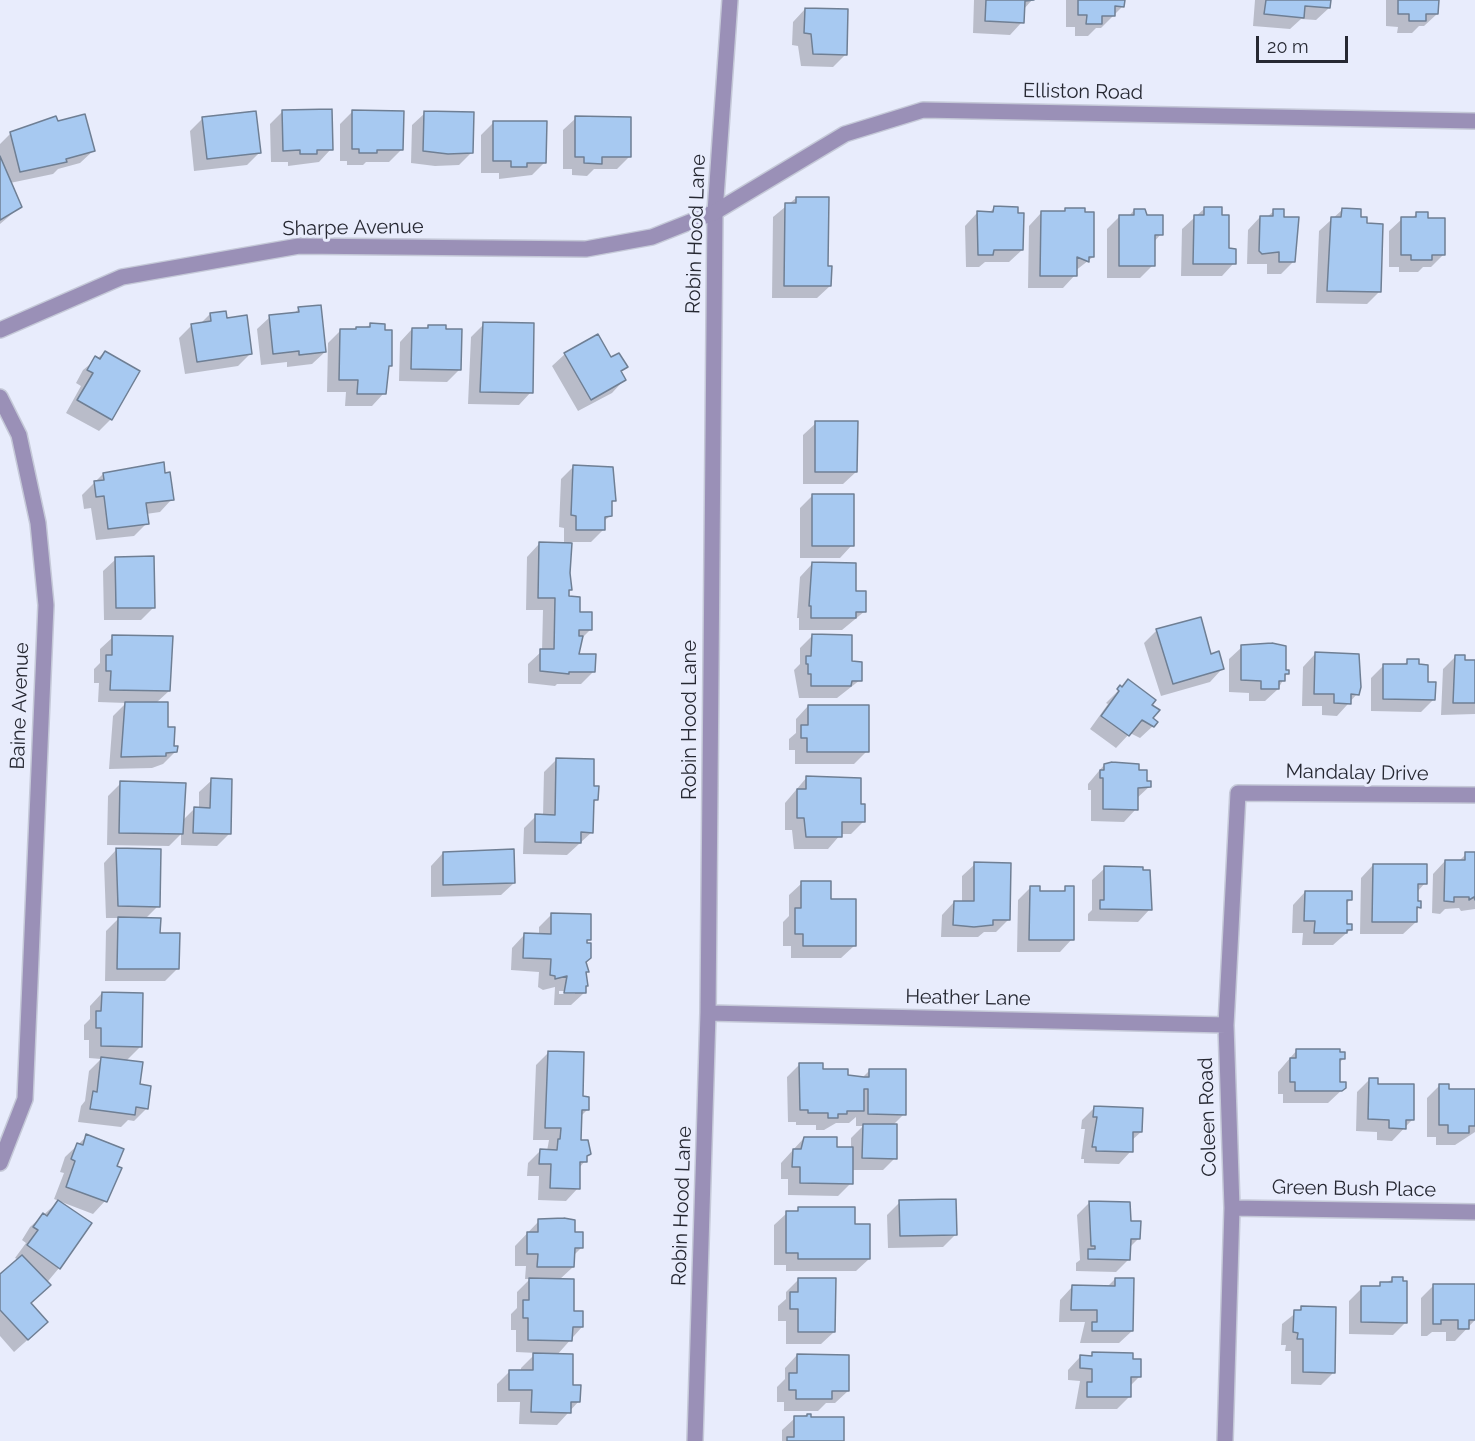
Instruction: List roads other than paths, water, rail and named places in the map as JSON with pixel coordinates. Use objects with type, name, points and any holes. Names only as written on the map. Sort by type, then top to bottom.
[{"type":"street","name":"Robin Hood Lane","points":[[695,1441],[708,1013],[715,212],[730,0]]},
{"type":"street","name":"Elliston Road","points":[[715,212],[845,134],[923,110],[1475,121]]},
{"type":"street","name":"Sharpe Avenue","points":[[0,330],[122,278],[299,246],[586,249],[652,237],[715,212]]},
{"type":"street","name":"Baine Avenue","points":[[0,397],[19,435],[38,523],[46,605],[24,1099],[0,1163]]},
{"type":"street","name":"Mandalay Drive","points":[[1238,793],[1475,795]]},
{"type":"street","name":"Coleen Road","points":[[1225,1441],[1232,1208],[1226,1026],[1238,793]]},
{"type":"street","name":"Heather Lane","points":[[708,1013],[1226,1026]]},
{"type":"street","name":"Green Bush Place","points":[[1232,1208],[1475,1212]]}]
